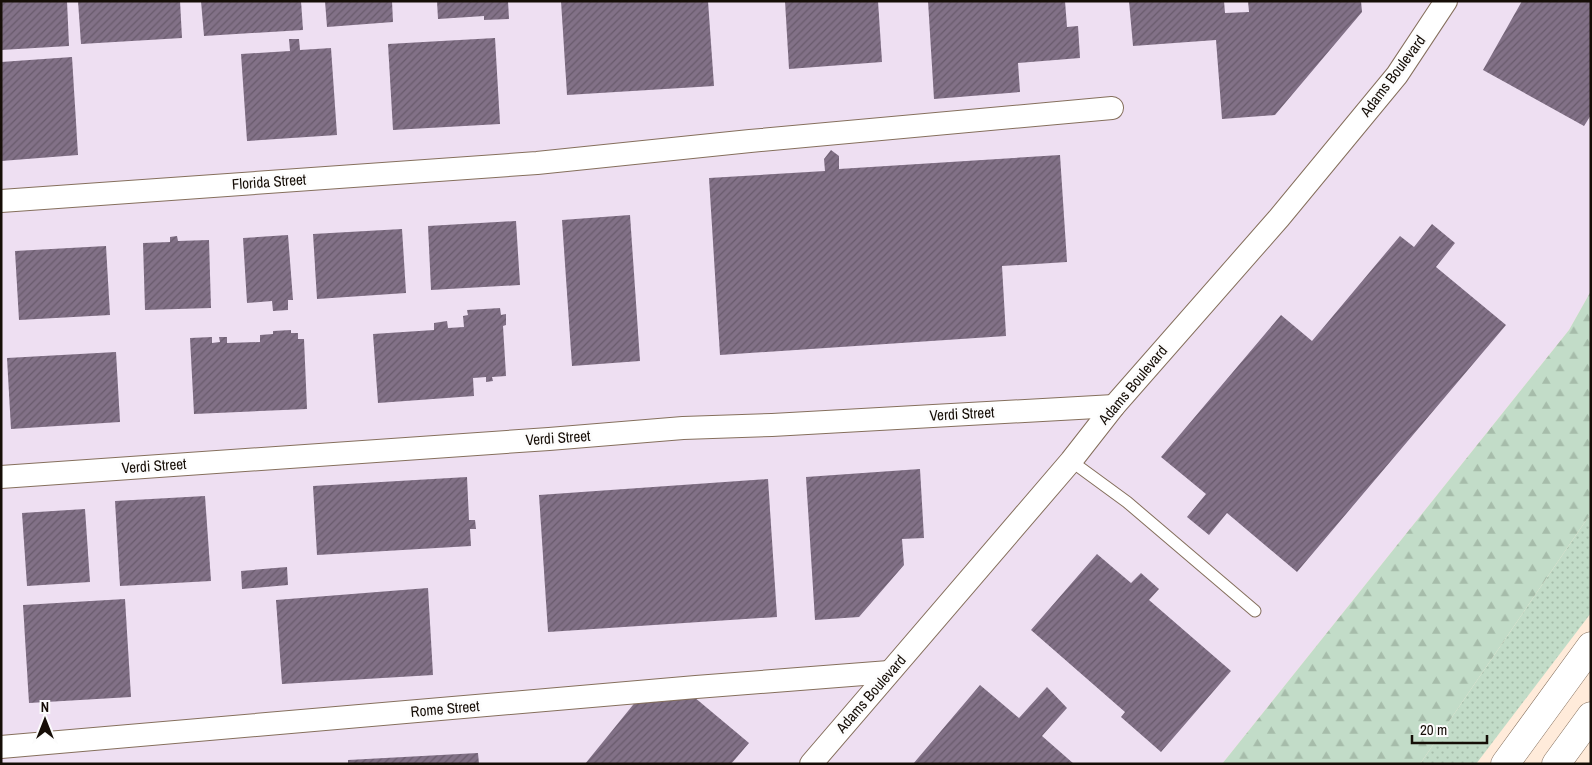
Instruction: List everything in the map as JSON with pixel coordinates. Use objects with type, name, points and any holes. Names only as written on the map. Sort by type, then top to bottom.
[{"type":"highway","points":[[1505,764],[1591,646]]},
{"type":"highway","points":[[1556,764],[1591,716]]},
{"type":"street","name":"Adams Boulevard","points":[[811,764],[1071,461],[1114,406],[1279,218],[1397,76],[1446,1]]},
{"type":"street","name":"Florida Street","points":[[1,201],[537,163],[750,141],[1112,108]]},
{"type":"street","name":"Verdi Street","points":[[1,477],[683,428],[772,425],[1114,406]]},
{"type":"street","name":"Rome Street","points":[[1,747],[890,672]]},
{"type":"lane","points":[[1071,461],[1127,502],[1255,611]]},
{"type":"shaded area","points":[[1,1],[1591,1],[1591,291],[1569,330],[1222,764],[1,764]]},
{"type":"green space","points":[[1591,291],[1591,513],[1420,764],[1222,764],[1569,330]]},
{"type":"green space","points":[[1591,513],[1591,613],[1476,764],[1420,764]]},
{"type":"building","points":[[1,1],[67,1],[69,46],[1,50]]},
{"type":"building","points":[[78,1],[180,1],[182,38],[81,44]]},
{"type":"building","points":[[201,1],[301,1],[303,30],[204,36]]},
{"type":"building","points":[[325,1],[392,1],[393,22],[327,27]]},
{"type":"building","points":[[437,1],[508,1],[509,19],[484,20],[484,16],[438,19]]},
{"type":"building","points":[[561,1],[708,1],[714,86],[567,95]]},
{"type":"building","points":[[785,1],[878,1],[882,62],[789,69]]},
{"type":"building","points":[[928,1],[1065,1],[1067,27],[1078,26],[1080,58],[1018,63],[1020,92],[934,99]]},
{"type":"building","points":[[1129,1],[1224,1],[1225,13],[1249,12],[1248,1],[1361,1],[1362,12],[1275,115],[1222,119],[1216,40],[1133,46]]},
{"type":"building","points":[[1522,1],[1591,2],[1591,115],[1584,126],[1483,70]]},
{"type":"building","points":[[495,38],[500,124],[393,130],[388,44]]},
{"type":"building","points":[[289,39],[299,39],[300,50],[331,48],[337,135],[247,141],[241,54],[290,51]]},
{"type":"building","points":[[72,57],[78,155],[1,161],[1,62]]},
{"type":"building","points":[[831,150],[839,156],[839,169],[1060,155],[1067,262],[1002,266],[1006,336],[720,355],[709,178],[825,171],[824,159]]},
{"type":"building","points":[[630,215],[640,361],[572,366],[562,220]]},
{"type":"building","points":[[516,221],[520,285],[431,290],[428,226]]},
{"type":"building","points":[[1432,224],[1455,243],[1436,267],[1506,325],[1297,572],[1227,513],[1209,535],[1187,517],[1206,494],[1161,457],[1281,315],[1312,341],[1400,236],[1414,247]]},
{"type":"building","points":[[402,229],[406,293],[317,299],[313,234]]},
{"type":"building","points":[[288,235],[293,300],[288,300],[288,310],[273,311],[272,301],[247,303],[243,238]]},
{"type":"building","points":[[177,236],[178,241],[209,240],[211,308],[145,310],[143,243],[170,242],[170,237]]},
{"type":"building","points":[[106,246],[110,315],[19,320],[15,251]]},
{"type":"building","points":[[500,308],[501,315],[506,314],[506,325],[503,326],[506,376],[492,377],[493,381],[486,382],[486,377],[473,378],[474,396],[378,403],[373,334],[434,330],[434,323],[447,321],[448,328],[464,327],[463,316],[468,315],[467,310]]},
{"type":"building","points":[[291,330],[291,333],[298,333],[298,339],[304,339],[307,409],[194,414],[190,338],[212,337],[212,343],[220,342],[219,337],[227,337],[227,343],[260,342],[260,335],[273,334],[273,331]]},
{"type":"building","points":[[116,352],[120,422],[11,429],[7,358]]},
{"type":"building","points":[[920,469],[924,538],[902,539],[904,565],[859,617],[815,620],[806,477]]},
{"type":"building","points":[[467,477],[469,520],[475,520],[476,529],[470,529],[471,546],[317,555],[313,486]]},
{"type":"building","points":[[768,479],[777,617],[548,632],[539,495]]},
{"type":"building","points":[[205,496],[211,581],[120,586],[115,501]]},
{"type":"building","points":[[85,509],[90,582],[27,586],[22,513]]},
{"type":"building","points":[[1097,554],[1131,583],[1141,573],[1159,589],[1149,600],[1231,671],[1161,752],[1121,717],[1125,712],[1031,630]]},
{"type":"building","points":[[287,567],[288,585],[242,589],[241,571]]},
{"type":"building","points":[[428,588],[433,675],[282,684],[276,600]]},
{"type":"building","points":[[125,599],[131,697],[29,703],[23,605]]},
{"type":"building","points":[[980,685],[1019,718],[1047,687],[1067,708],[1042,736],[1074,764],[913,764]]},
{"type":"building","points":[[694,697],[749,743],[731,764],[585,764],[637,700]]},
{"type":"building","points":[[478,753],[479,764],[348,764],[348,760]]}]
